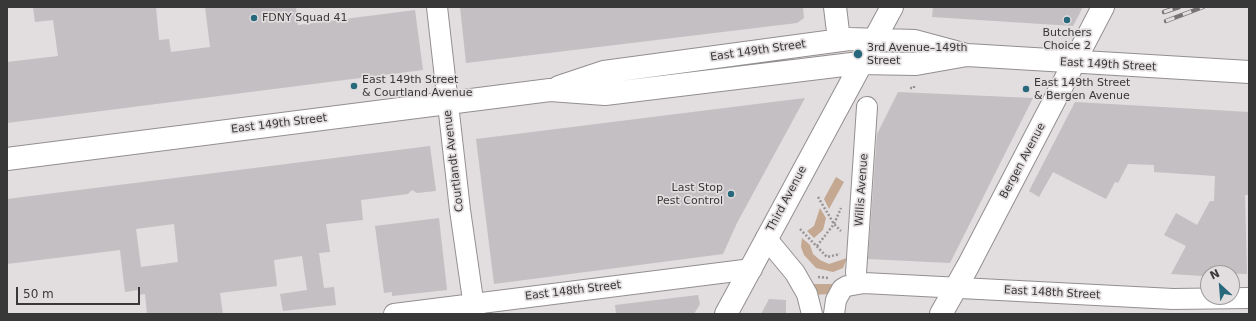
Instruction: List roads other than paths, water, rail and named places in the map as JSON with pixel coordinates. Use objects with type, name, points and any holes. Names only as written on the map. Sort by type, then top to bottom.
[{"type":"main road","points":[[835,7],[839,40]]},
{"type":"main road","points":[[874,39],[892,7]]},
{"type":"main road","name":"Bergen Avenue","points":[[941,314],[968,266],[1103,7]]},
{"type":"main road","name":"East 149th Street","points":[[7,159],[550,90],[604,72],[839,40],[874,39],[914,41],[967,56],[1249,72]]},
{"type":"main road","name":"Third Avenue","points":[[726,314],[752,269],[766,238],[874,39]]},
{"type":"main road","name":"East 149th Street","points":[[550,90],[605,94],[860,63],[916,64],[967,56]]},
{"type":"street","name":"Courtlandt Avenue","points":[[437,7],[460,210],[474,308]]},
{"type":"street","name":"Willis Avenue","points":[[856,278],[867,106]]},
{"type":"street","points":[[766,238],[795,273],[807,294],[812,314]]},
{"type":"street","name":"East 148th Street","points":[[394,314],[474,308],[752,269]]},
{"type":"street","name":"East 148th Street","points":[[856,278],[955,287],[1173,299],[1249,298]]},
{"type":"street","points":[[834,314],[838,294],[856,278]]},
{"type":"railway","points":[[1164,12],[1179,7]]},
{"type":"railway","points":[[1166,21],[1203,7]]},
{"type":"place","name":"FDNY Squad 41","points":[[254,18]]},
{"type":"place","name":"Butchers Choice 2","points":[[1067,20]]},
{"type":"place","name":"3rd Avenue–149th Street","points":[[858,54]]},
{"type":"place","name":"East 149th Street & Courtland Avenue","points":[[354,86]]},
{"type":"place","name":"East 149th Street & Bergen Avenue","points":[[1026,89]]},
{"type":"place","name":"Last Stop Pest Control","points":[[731,194]]}]
